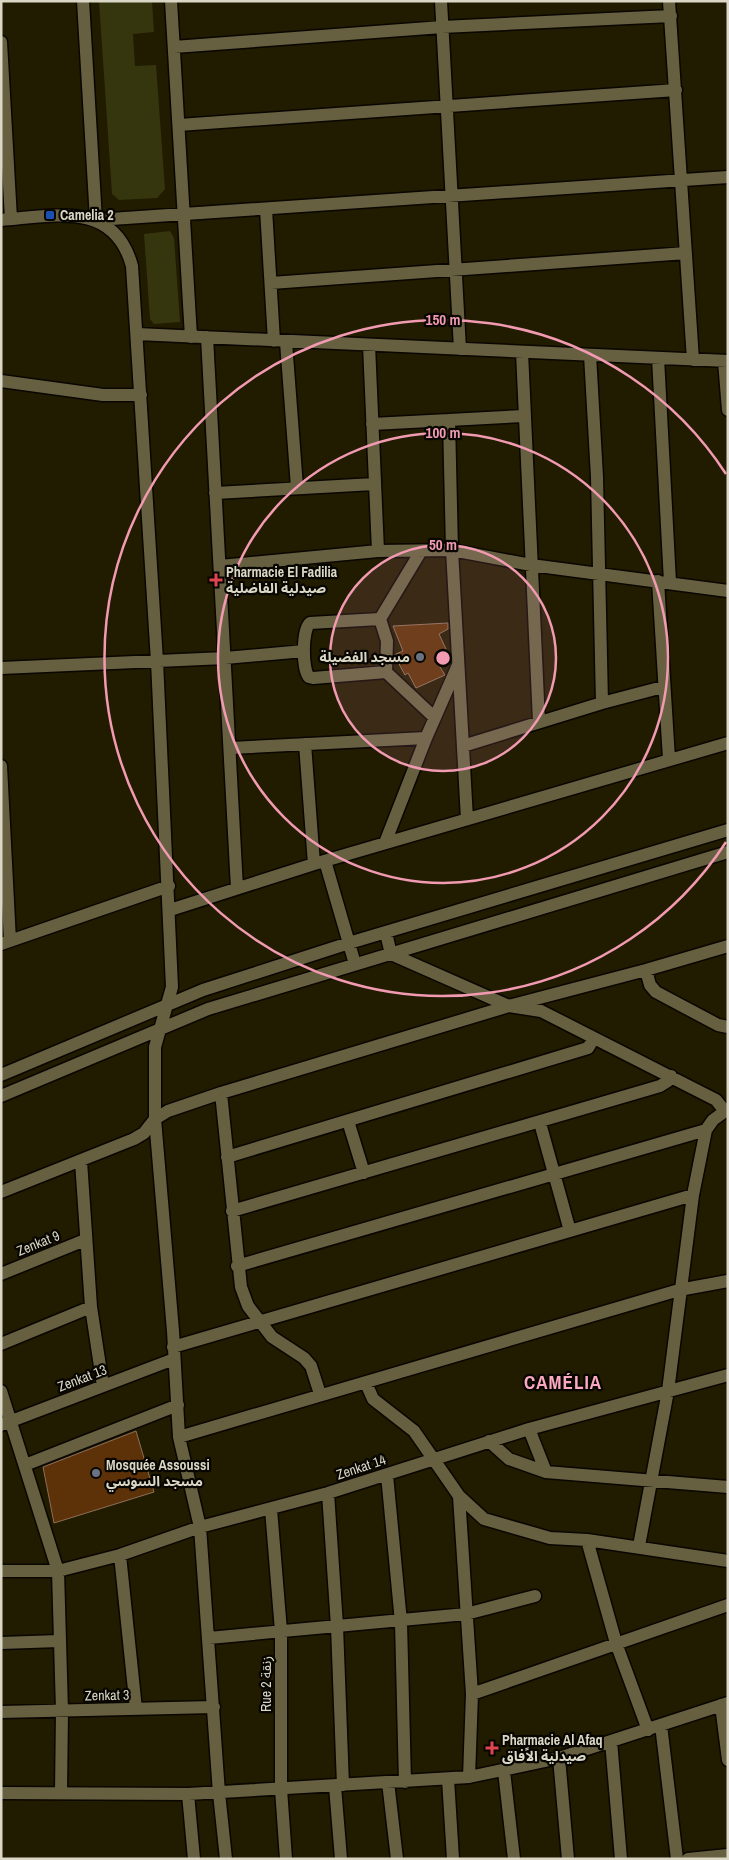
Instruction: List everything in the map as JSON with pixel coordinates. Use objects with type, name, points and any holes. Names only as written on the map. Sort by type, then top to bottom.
[{"type":"street","points":[[83,1],[96,220],[117,236],[129,254],[132,266],[157,662],[170,910],[172,988],[155,1046],[155,1119],[179,1437],[200,1527],[219,1793],[226,1859]]},
{"type":"street","points":[[171,1],[191,337]]},
{"type":"street","points":[[441,1],[460,349]]},
{"type":"street","points":[[669,1],[693,360]]},
{"type":"street","points":[[174,47],[442,27],[671,16]]},
{"type":"street","points":[[1,42],[6,219],[75,215],[96,220],[728,177]]},
{"type":"street","points":[[178,125],[676,90]]},
{"type":"street","points":[[266,209],[270,283],[280,341],[297,487]]},
{"type":"street","points":[[270,283],[456,268],[686,253]]},
{"type":"street","points":[[137,334],[726,361],[728,410]]},
{"type":"street","points":[[207,338],[237,888]]},
{"type":"street","points":[[368,345],[378,551]]},
{"type":"street","points":[[522,352],[539,722]]},
{"type":"street","points":[[590,355],[597,477],[602,703]]},
{"type":"street","points":[[658,358],[664,581],[662,687],[668,758]]},
{"type":"street","points":[[1,382],[103,395],[141,395]]},
{"type":"street","points":[[372,424],[524,416]]},
{"type":"street","points":[[448,420],[452,550],[460,662],[467,819]]},
{"type":"street","points":[[216,493],[374,484]]},
{"type":"street","points":[[220,566],[378,551],[452,550],[531,564],[728,591]]},
{"type":"street","points":[[386,672],[387,640],[380,620],[420,551]]},
{"type":"street","points":[[380,620],[310,623],[306,627],[304,651],[306,673],[311,678],[386,672],[435,718]]},
{"type":"street","points":[[1,668],[157,662],[304,651]]},
{"type":"street","points":[[385,843],[426,738],[460,662]]},
{"type":"street","points":[[463,746],[602,703],[662,687]]},
{"type":"street","points":[[230,748],[426,738]]},
{"type":"street","points":[[170,910],[320,862],[668,758],[728,743]]},
{"type":"street","points":[[305,744],[320,862],[355,964]]},
{"type":"street","points":[[1,766],[6,943],[169,886]]},
{"type":"street","points":[[1,1075],[203,990],[349,943],[728,830]]},
{"type":"street","points":[[1,1096],[208,1009],[728,852]]},
{"type":"street","points":[[386,933],[391,954]]},
{"type":"street","points":[[1,1192],[134,1139],[144,1133],[155,1119],[168,1111],[221,1093],[509,1006],[728,946]]},
{"type":"street","points":[[237,1266],[706,1130],[726,1110],[716,1100],[541,1011],[509,1006],[391,954]]},
{"type":"street","points":[[646,970],[650,985],[656,992],[718,1025],[728,1027]]},
{"type":"street","points":[[227,1157],[588,1048],[594,1038]]},
{"type":"street","points":[[232,1211],[660,1086],[668,1082],[671,1076]]},
{"type":"street","points":[[221,1093],[237,1266],[246,1300],[258,1321],[279,1344],[304,1358],[311,1366],[320,1394]]},
{"type":"street","points":[[348,1122],[364,1173]]},
{"type":"street","points":[[540,1122],[570,1231]]},
{"type":"street","points":[[639,1546],[653,1480],[668,1391],[679,1290],[693,1195],[706,1130]]},
{"type":"street","points":[[81,1161],[91,1307],[103,1386]]},
{"type":"street","name":"Zenkat 13","points":[[7,1423],[103,1386],[174,1353],[258,1321],[693,1195]]},
{"type":"street","name":"Zenkat 9","points":[[1,1274],[85,1240]]},
{"type":"street","points":[[179,1437],[679,1290],[728,1281]]},
{"type":"street","points":[[1,1344],[91,1307]]},
{"type":"street","name":"Zenkat 14","points":[[1,1571],[58,1571],[120,1555],[200,1527],[328,1494],[529,1429],[728,1375]]},
{"type":"street","points":[[366,1383],[373,1399],[414,1430],[459,1496],[484,1519],[550,1538],[639,1546],[728,1561]]},
{"type":"street","points":[[1,1391],[7,1423],[25,1465],[58,1571],[62,1711],[61,1793]]},
{"type":"street","points":[[25,1465],[178,1406]]},
{"type":"street","points":[[529,1429],[546,1472]]},
{"type":"street","points":[[489,1441],[509,1458],[546,1472],[728,1487]]},
{"type":"street","points":[[387,1475],[402,1622],[405,1782]]},
{"type":"street","points":[[328,1494],[337,1626],[341,1859]]},
{"type":"street","points":[[459,1496],[472,1694],[468,1777]]},
{"type":"street","name":"Rue 2 زنقة","points":[[271,1509],[281,1631],[281,1789],[286,1859]]},
{"type":"street","points":[[587,1540],[616,1643],[648,1730]]},
{"type":"street","points":[[120,1555],[136,1710]]},
{"type":"street","points":[[209,1638],[402,1622],[466,1614],[535,1596]]},
{"type":"street","points":[[472,1694],[728,1605]]},
{"type":"street","points":[[1,1643],[59,1641]]},
{"type":"street","points":[[1,1793],[188,1794],[448,1780],[504,1771],[559,1758],[724,1704],[728,1760]]},
{"type":"street","name":"Zenkat 3","points":[[1,1712],[214,1707]]},
{"type":"street","points":[[661,1726],[677,1859]]},
{"type":"street","points":[[611,1741],[621,1859]]},
{"type":"street","points":[[559,1758],[568,1859]]},
{"type":"street","points":[[504,1771],[514,1859]]},
{"type":"street","points":[[448,1780],[453,1859]]},
{"type":"street","points":[[388,1782],[398,1859]]},
{"type":"street","points":[[188,1794],[194,1859]]},
{"type":"street","points":[[688,1859],[728,1855]]},
{"type":"shaded area","points":[[99,1],[152,1],[154,32],[133,34],[135,66],[156,65],[165,189],[157,198],[119,200],[112,194]]},
{"type":"shaded area","points":[[170,231],[174,238],[180,322],[154,324],[150,319],[144,234]]},
{"type":"building","name":"مسجد الفضيلة","points":[[448,623],[448,629],[439,634],[446,649],[440,667],[445,675],[416,688],[408,673],[405,675],[400,666],[396,654],[403,651],[393,626]]},
{"type":"building","name":"Mosquée Assoussi مسجد السوسي","points":[[136,1431],[154,1492],[54,1523],[43,1467]]},
{"type":"place","name":"Camelia 2","points":[[50,215]]},
{"type":"place","name":"Pharmacie El Fadilia صيدلية الفاضلية","points":[[216,580]]},
{"type":"place","name":"مسجد الفضيلة","points":[[420,657]]},
{"type":"place","name":"Mosquée Assoussi مسجد السوسي","points":[[96,1473]]},
{"type":"place","name":"Pharmacie Al Afaq صيدلية الاًفاق","points":[[492,1748]]},
{"type":"district","name":"CAMÉLIA","points":[[563,1382]]}]
